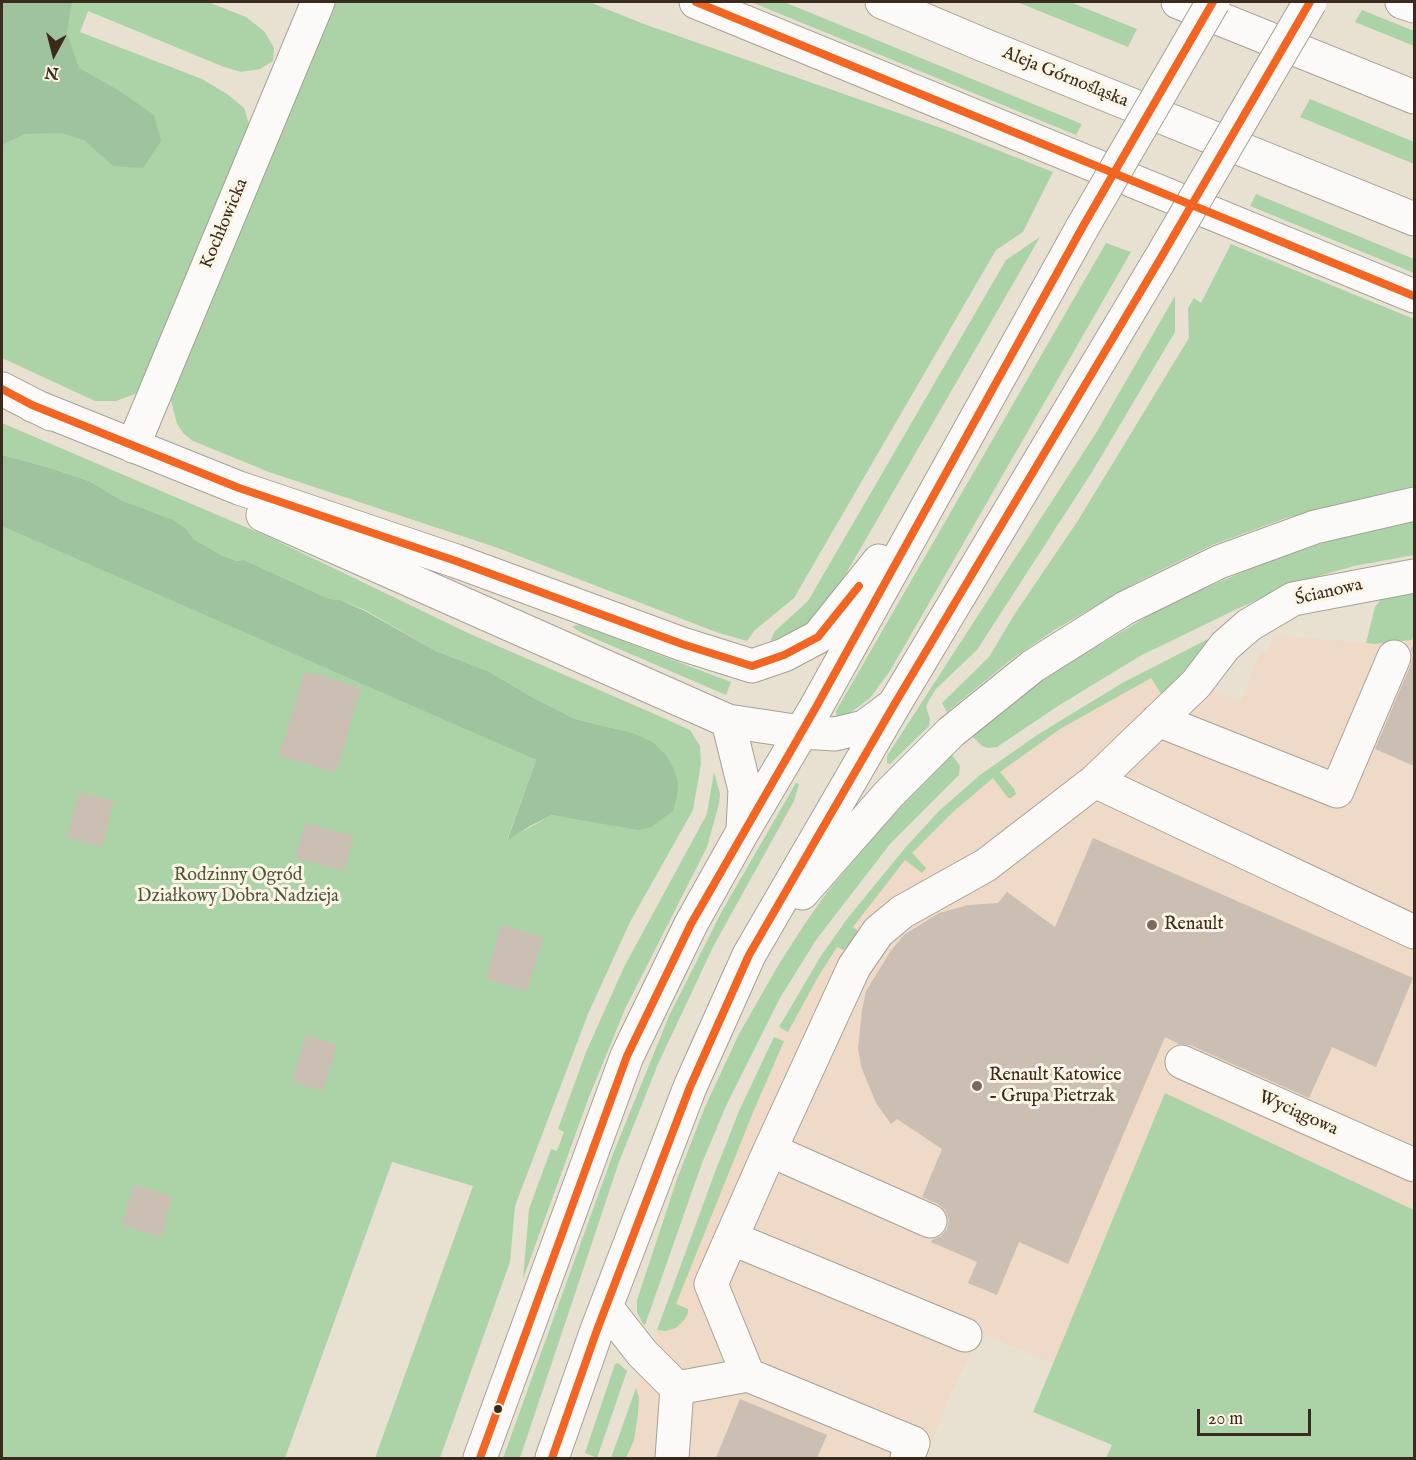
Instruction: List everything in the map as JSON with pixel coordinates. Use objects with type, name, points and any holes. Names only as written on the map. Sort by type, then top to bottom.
[{"type":"main road","name":"Kochłowicka","points":[[133,446],[318,2]]},
{"type":"main road","points":[[696,2],[1414,296]]},
{"type":"main road","name":"Aleja Górnośląska","points":[[882,2],[1414,219]]},
{"type":"main road","points":[[1178,2],[1414,97]]},
{"type":"main road","points":[[480,1458],[627,1056],[691,924],[801,732],[1082,228],[1213,2]]},
{"type":"main road","points":[[552,1458],[606,1306],[690,1087],[749,955],[894,705],[1159,261],[1310,2]]},
{"type":"main road","points":[[1402,2],[1414,6]]},
{"type":"main road","points":[[2,390],[301,533],[728,721],[801,732],[835,734],[864,727],[894,705]]},
{"type":"main road","points":[[32,405],[239,488],[446,558],[682,644],[752,666],[784,655],[818,637],[938,486]]},
{"type":"main road","points":[[749,955],[889,794],[951,732],[1034,666],[1125,608],[1219,562],[1315,527],[1414,504]]},
{"type":"main road","name":"Ścianowa","points":[[748,1375],[711,1284],[854,966],[878,932],[902,912],[986,865],[1095,781],[1196,684],[1225,646],[1248,625],[1293,599],[1414,576]]},
{"type":"main road","points":[[1158,720],[1337,791],[1394,657]]},
{"type":"main road","points":[[728,721],[745,790],[743,831]]},
{"type":"main road","points":[[1095,781],[1414,932]]},
{"type":"main road","name":"Wyciągowa","points":[[1182,1062],[1414,1165]]},
{"type":"main road","points":[[770,1149],[930,1221]]},
{"type":"main road","points":[[731,1238],[965,1335]]},
{"type":"main road","points":[[606,1306],[642,1353],[677,1388],[672,1458]]},
{"type":"main road","points":[[677,1388],[748,1375],[913,1443],[907,1458]]},
{"type":"shaded area","points":[[1414,633],[1414,1210],[1165,1093],[1053,1363],[980,1333],[954,1387],[925,1458],[611,1458],[706,1198],[766,1056],[793,1005],[877,883],[989,771],[1155,667],[1241,701],[1260,652],[1267,654],[1274,635],[1375,644],[1411,640]]},
{"type":"green space","points":[[2,2],[208,2],[246,17],[264,31],[274,48],[273,61],[260,69],[241,72],[88,11],[80,32],[202,79],[227,94],[244,108],[250,127],[155,379],[135,394],[116,401],[95,401],[2,358]]},
{"type":"green space","points":[[2,2],[72,2],[67,33],[79,68],[118,90],[154,115],[161,141],[143,168],[113,166],[84,140],[61,133],[25,134],[2,145]]},
{"type":"green space","points":[[330,2],[589,2],[644,24],[944,129],[1053,172],[1023,232],[996,250],[794,598],[754,631],[747,641],[716,632],[498,548],[269,472],[193,441],[177,424],[171,401],[173,380]]},
{"type":"green space","points":[[751,2],[784,2],[1082,124],[1076,135]]},
{"type":"green space","points":[[1017,2],[1070,2],[1137,29],[1128,47]]},
{"type":"green space","points":[[1362,10],[1414,31],[1414,46],[1355,22]]},
{"type":"green space","points":[[1310,99],[1414,142],[1414,164],[1300,117]]},
{"type":"green space","points":[[1256,194],[1414,259],[1414,273],[1250,206]]},
{"type":"green space","points":[[1040,237],[828,605],[815,621],[793,635],[770,641],[775,631],[808,601],[1006,260]]},
{"type":"green space","points":[[1106,243],[1131,252],[890,671],[870,698],[850,713],[839,717],[836,711]]},
{"type":"green space","points":[[1231,244],[1414,319],[1414,486],[1286,518],[1212,545],[1141,580],[1056,629],[1013,658],[947,712],[942,703],[989,657],[1014,615],[1077,522],[1189,338],[1188,308],[1194,298],[1201,303]]},
{"type":"green space","points":[[1175,296],[1175,332],[1092,472],[977,650],[936,689],[926,707],[930,719],[929,726],[890,764],[887,763],[887,756],[1096,433]]},
{"type":"green space","name":"Rodzinny Ogród Działkowy Dobra Nadzieja","points":[[2,423],[269,537],[468,633],[690,730],[700,746],[701,764],[693,810],[630,922],[588,1014],[515,1206],[510,1262],[440,1458],[375,1458],[473,1186],[392,1162],[285,1458],[2,1458],[2,521],[536,760],[507,840],[552,815],[583,819],[633,733],[575,719],[488,671],[436,651],[365,610],[340,600],[330,599],[244,560],[236,561],[221,555],[194,539],[185,528],[123,501],[89,481],[2,455]]},
{"type":"green space","points":[[2,455],[89,481],[123,501],[173,520],[185,528],[194,539],[221,555],[236,561],[244,560],[330,599],[340,600],[365,611],[436,651],[488,671],[575,719],[633,733],[654,743],[666,755],[674,769],[678,783],[673,811],[651,827],[638,830],[552,815],[507,841],[536,760],[2,526]]},
{"type":"green space","points":[[1414,521],[1414,555],[1354,566],[1319,576],[1239,608],[1140,656],[1058,706],[997,747],[982,746],[972,736],[1064,666],[1170,603],[1264,563],[1332,540]]},
{"type":"green space","points":[[1414,583],[1412,640],[1366,643],[1375,607],[1386,593]]},
{"type":"green space","points":[[576,625],[731,682],[726,695],[582,633],[572,627]]},
{"type":"green space","points":[[1214,636],[1184,671],[1165,700],[1151,678],[1060,729],[1000,772],[1015,790],[1016,794],[1011,798],[1008,798],[993,778],[953,812],[912,853],[926,868],[922,873],[905,860],[853,927],[859,932],[846,951],[837,947],[788,1032],[779,1027],[821,956],[847,919],[905,848],[939,811],[980,775],[1037,735],[1124,682]]},
{"type":"green space","points":[[952,755],[960,766],[959,775],[890,844],[816,940],[780,998],[726,1106],[702,1163],[645,1325],[643,1324],[637,1312],[637,1300],[677,1179],[705,1107],[739,1034],[779,964],[828,891],[889,819]]},
{"type":"green space","points":[[714,772],[720,794],[707,847],[625,1009],[589,1097],[523,1279],[529,1209],[551,1149],[557,1151],[564,1132],[558,1129],[586,1052],[624,967],[707,814]]},
{"type":"green space","points":[[796,783],[799,784],[794,801],[714,945],[658,1064],[619,1162],[520,1458],[503,1458],[613,1154],[669,1016],[722,911]]},
{"type":"green space","points":[[774,1037],[784,1041],[676,1304],[688,1309],[688,1313],[676,1328],[665,1331],[657,1330],[739,1111]]},
{"type":"green space","points":[[1165,1093],[1414,1210],[1414,1458],[1106,1458],[1112,1445],[1033,1412]]},
{"type":"green space","points":[[618,1363],[627,1371],[597,1458],[585,1453],[615,1364]]},
{"type":"green space","points":[[636,1388],[639,1398],[634,1440],[626,1458],[611,1458]]},
{"type":"building","points":[[1413,645],[1414,766],[1375,749],[1411,664]]},
{"type":"building","points":[[305,671],[361,688],[336,773],[279,756]]},
{"type":"building","points":[[79,792],[114,801],[102,847],[67,837]]},
{"type":"building","points":[[305,823],[354,836],[344,871],[295,858]]},
{"type":"building","points":[[1093,838],[1413,978],[1376,1067],[1332,1047],[1309,1098],[1190,1045],[1179,1044],[1165,1037],[1068,1264],[1019,1242],[997,1295],[968,1283],[977,1262],[931,1242],[947,1229],[949,1220],[945,1210],[938,1204],[922,1197],[942,1149],[897,1119],[891,1124],[876,1103],[862,1069],[858,1049],[862,1010],[866,991],[890,952],[904,935],[939,913],[968,905],[998,903],[1007,892],[1055,927]]},
{"type":"building","points":[[501,925],[543,937],[527,991],[486,979]]},
{"type":"building","points":[[306,1035],[337,1045],[322,1091],[292,1081]]},
{"type":"building","points":[[134,1185],[172,1196],[161,1237],[122,1225]]},
{"type":"building","points":[[740,1399],[827,1435],[817,1458],[716,1458]]},
{"type":"transit line","points":[[696,2],[1414,296]]},
{"type":"transit line","points":[[480,1458],[627,1056],[691,924],[815,709],[1082,228],[1213,2]]},
{"type":"transit line","points":[[552,1458],[597,1330],[690,1087],[749,955],[894,705],[1159,261],[1310,2]]},
{"type":"transit line","points":[[2,389],[32,405],[239,488],[456,561],[682,644],[752,666],[784,655],[818,637],[859,586]]},
{"type":"place","name":"Renault","points":[[1152,925]]},
{"type":"place","name":"Renault Katowice - Grupa Pietrzak","points":[[977,1086]]}]
